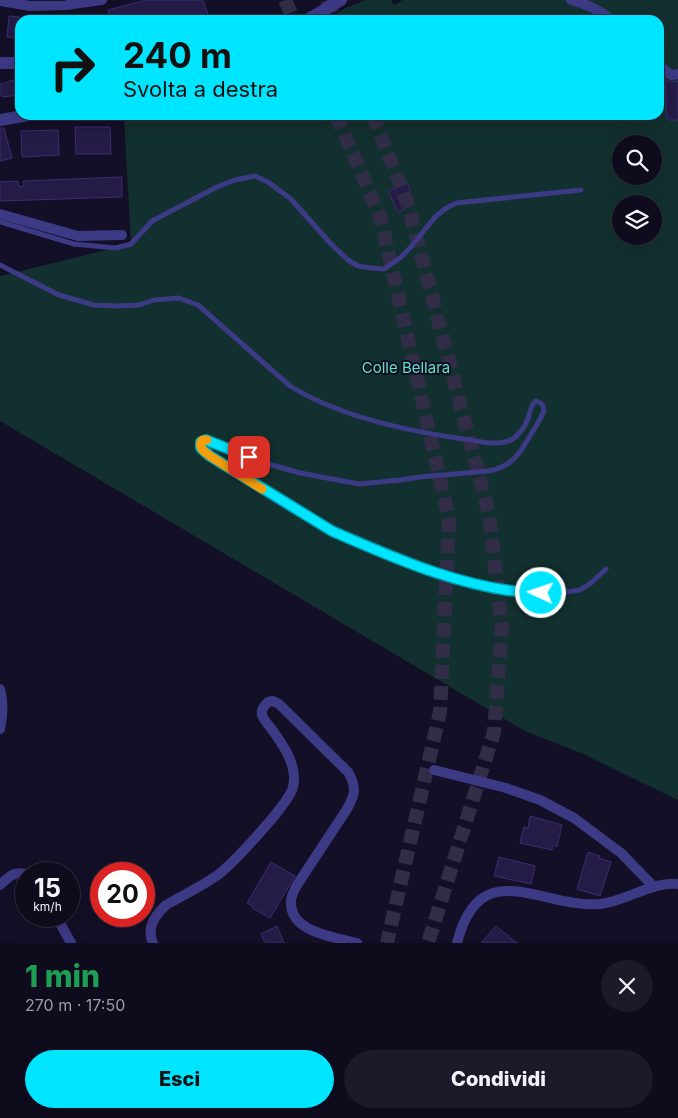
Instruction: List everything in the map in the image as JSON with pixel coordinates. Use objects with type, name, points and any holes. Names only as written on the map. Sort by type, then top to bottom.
[{"type":"street","points":[[0,1],[30,6],[66,5],[102,0]]},
{"type":"street","points":[[316,15],[341,0]]},
{"type":"street","points":[[571,0],[580,2],[606,15]]},
{"type":"street","points":[[0,63],[15,63]]},
{"type":"street","points":[[664,69],[671,75],[678,74]]},
{"type":"street","points":[[0,120],[15,117]]},
{"type":"street","points":[[0,214],[78,236],[122,235]]},
{"type":"street","points":[[0,689],[3,702],[0,729]]},
{"type":"street","points":[[153,943],[150,929],[159,911],[220,873],[251,842],[292,792],[294,776],[291,764],[283,744],[263,717],[262,710],[268,702],[279,704],[348,772],[352,781],[354,788],[353,796],[347,809],[295,890],[290,902],[297,920],[307,928],[357,943]]},
{"type":"street","points":[[434,770],[506,788],[540,800],[574,818],[621,853],[654,887]]},
{"type":"street","points":[[0,886],[15,873]]},
{"type":"street","points":[[457,943],[461,929],[474,905],[484,896],[494,892],[519,892],[589,904],[601,904],[617,901],[654,887],[678,884]]},
{"type":"street","points":[[62,927],[71,943]]},
{"type":"lane","points":[[0,222],[74,244],[116,248],[131,244],[152,221],[217,187],[241,178],[254,176],[268,182],[291,199],[330,243],[348,260],[358,266],[384,269],[405,253],[435,217],[456,203],[581,190]]},
{"type":"lane","points":[[0,265],[59,295],[94,305],[139,305],[154,300],[179,298],[198,305],[290,386],[308,397],[351,414],[402,429],[494,443],[505,441],[512,439],[525,426],[533,404],[536,401],[540,402],[544,407],[544,411],[521,451],[506,465],[499,469],[488,471],[359,484],[300,473],[262,462],[206,440],[201,442],[200,445],[210,456],[332,531],[395,558],[465,582],[522,593],[560,593],[580,590],[606,569]]},
{"type":"green space","name":"Colle Bellara","points":[[366,0],[391,0],[394,5],[403,0],[678,0],[678,800],[581,753],[525,731],[0,421],[0,276],[131,244],[124,120],[664,120],[664,15],[334,15]]},
{"type":"building","points":[[146,0],[203,0],[208,15],[110,15],[108,10]]},
{"type":"building","points":[[9,16],[15,17],[15,38],[7,37]]},
{"type":"building","points":[[15,80],[15,96],[2,97],[0,84]]},
{"type":"building","points":[[665,80],[678,81],[678,120],[667,120]]},
{"type":"building","points":[[75,127],[110,127],[111,154],[76,154]]},
{"type":"building","points":[[0,128],[4,128],[12,158],[0,161]]},
{"type":"building","points":[[58,130],[59,155],[22,157],[21,131]]},
{"type":"building","points":[[122,177],[122,197],[0,201],[0,182],[18,181],[19,187],[24,186],[23,181]]},
{"type":"building","points":[[407,182],[412,201],[409,202],[410,206],[398,212],[388,191]]},
{"type":"building","points":[[530,816],[562,825],[557,847],[553,845],[552,850],[520,843],[524,827],[528,828]]},
{"type":"building","points":[[588,852],[611,862],[600,896],[577,889]]},
{"type":"building","points":[[499,857],[535,866],[531,884],[494,876]]},
{"type":"building","points":[[271,862],[295,876],[270,918],[247,903]]},
{"type":"building","points":[[277,926],[284,943],[265,943],[261,934]]},
{"type":"building","points":[[496,926],[517,943],[481,943]]},
{"type":"tunnel","points":[[285,0],[292,15]]},
{"type":"tunnel","points":[[327,0],[333,15]]},
{"type":"tunnel","points":[[338,120],[380,216],[449,519],[440,712],[387,943]]},
{"type":"tunnel","points":[[375,120],[408,205],[489,514],[502,628],[494,732],[428,943]]},
{"type":"slow traffic","points":[[207,440],[203,440],[200,445],[204,451],[262,489]]},
{"type":"route","points":[[249,457],[206,440],[203,440],[200,445],[210,456],[332,531],[348,538],[395,558],[465,582],[522,593],[541,593]]}]
